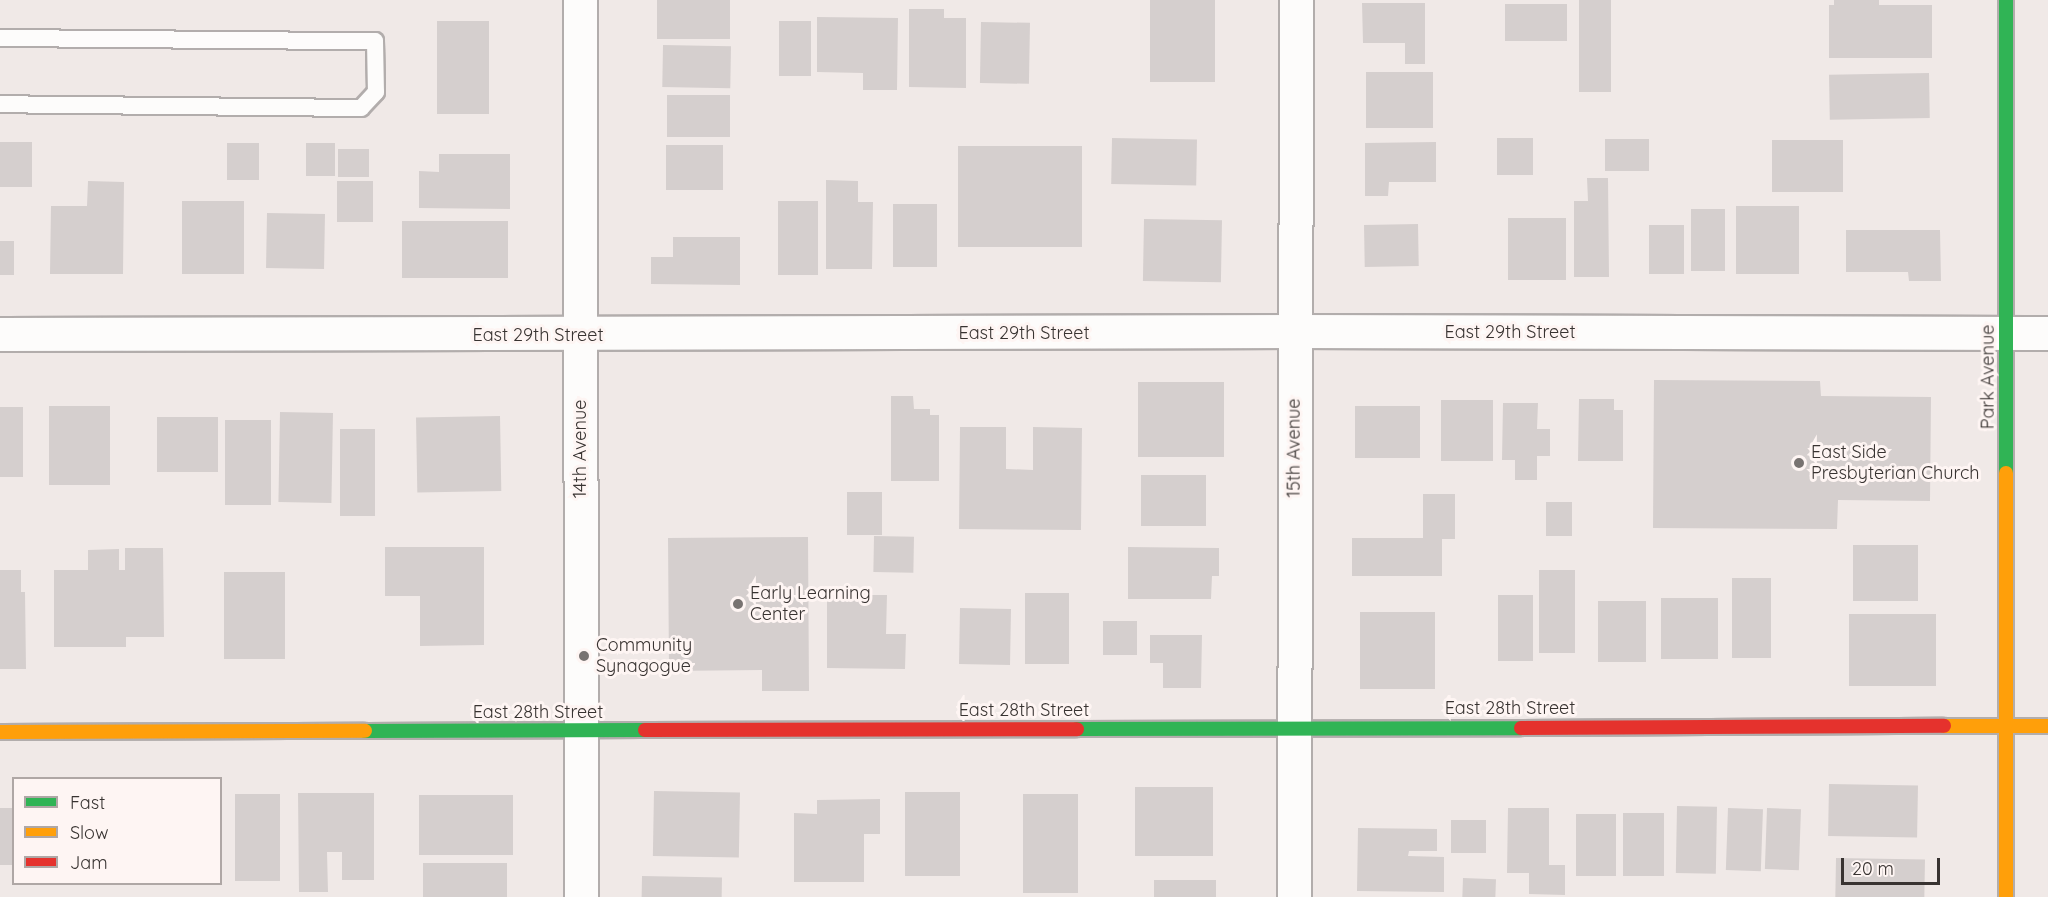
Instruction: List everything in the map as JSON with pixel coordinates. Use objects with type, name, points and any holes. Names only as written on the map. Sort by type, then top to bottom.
[{"type":"street","name":"14th Avenue","points":[[580,0],[581,897]]},
{"type":"street","name":"15th Avenue","points":[[1294,897],[1296,0]]},
{"type":"street","name":"Park Avenue","points":[[2006,0],[2006,897]]},
{"type":"street","name":"East 29th Street","points":[[0,334],[580,335],[1294,331],[2048,333]]},
{"type":"street","name":"East 28th Street","points":[[0,732],[1294,726],[2048,726]]},
{"type":"lane","points":[[0,38],[375,41],[376,92],[361,108],[0,104]]},
{"type":"building","points":[[657,0],[730,0],[730,39],[657,39]]},
{"type":"building","points":[[1150,0],[1215,0],[1215,82],[1150,82]]},
{"type":"building","points":[[1579,0],[1611,0],[1611,92],[1579,92]]},
{"type":"building","points":[[1834,0],[1879,0],[1879,5],[1932,5],[1932,58],[1829,58],[1829,5],[1834,5]]},
{"type":"building","points":[[1362,3],[1425,3],[1425,64],[1405,64],[1405,43],[1363,43]]},
{"type":"building","points":[[1505,4],[1567,4],[1567,41],[1505,41]]},
{"type":"building","points":[[909,9],[944,9],[944,18],[966,18],[966,88],[909,87]]},
{"type":"building","points":[[817,17],[898,18],[897,90],[863,90],[863,73],[817,72]]},
{"type":"building","points":[[437,21],[489,21],[489,114],[437,114]]},
{"type":"building","points":[[779,21],[811,21],[811,76],[779,76]]},
{"type":"building","points":[[981,22],[1030,23],[1029,84],[980,83]]},
{"type":"building","points":[[663,45],[731,46],[730,88],[662,87]]},
{"type":"building","points":[[1366,72],[1433,72],[1433,128],[1366,128]]},
{"type":"building","points":[[1929,73],[1930,118],[1830,120],[1829,75]]},
{"type":"building","points":[[667,95],[730,95],[730,137],[667,137]]},
{"type":"building","points":[[1112,138],[1197,139],[1196,185],[1111,184]]},
{"type":"building","points":[[1497,138],[1533,138],[1533,175],[1497,175]]},
{"type":"building","points":[[1605,139],[1649,139],[1649,171],[1605,171]]},
{"type":"building","points":[[1772,140],[1843,140],[1843,192],[1772,192]]},
{"type":"building","points":[[0,142],[32,142],[32,187],[0,187]]},
{"type":"building","points":[[1436,142],[1436,182],[1389,182],[1388,196],[1365,196],[1365,143]]},
{"type":"building","points":[[227,143],[259,143],[259,180],[227,180]]},
{"type":"building","points":[[306,143],[335,143],[335,176],[306,176]]},
{"type":"building","points":[[666,145],[723,145],[723,190],[666,190]]},
{"type":"building","points":[[958,146],[1082,146],[1082,247],[958,247]]},
{"type":"building","points":[[338,149],[369,149],[369,177],[338,177]]},
{"type":"building","points":[[439,154],[510,154],[510,209],[419,208],[419,171],[439,172]]},
{"type":"building","points":[[1587,178],[1608,178],[1609,277],[1574,277],[1574,201],[1588,201]]},
{"type":"building","points":[[826,180],[858,181],[858,202],[873,202],[872,269],[826,269]]},
{"type":"building","points":[[88,181],[124,182],[123,274],[50,274],[51,206],[87,206]]},
{"type":"building","points":[[337,181],[373,181],[373,222],[337,222]]},
{"type":"building","points":[[182,201],[244,201],[244,274],[182,274]]},
{"type":"building","points":[[778,201],[818,201],[818,275],[778,275]]},
{"type":"building","points":[[893,204],[937,204],[937,267],[893,267]]},
{"type":"building","points":[[1736,206],[1799,206],[1799,274],[1736,274]]},
{"type":"building","points":[[1691,209],[1725,209],[1725,271],[1691,271]]},
{"type":"building","points":[[267,213],[325,214],[324,269],[266,268]]},
{"type":"building","points":[[1508,218],[1566,218],[1566,280],[1508,280]]},
{"type":"building","points":[[1144,219],[1222,220],[1221,282],[1143,281]]},
{"type":"building","points":[[402,221],[508,221],[508,278],[402,278]]},
{"type":"building","points":[[1418,224],[1419,266],[1365,267],[1364,225]]},
{"type":"building","points":[[1649,225],[1684,225],[1684,274],[1649,274]]},
{"type":"building","points":[[1846,230],[1940,230],[1941,281],[1909,281],[1908,272],[1846,272]]},
{"type":"building","points":[[673,237],[740,237],[740,285],[651,284],[651,257],[673,257]]},
{"type":"building","points":[[0,241],[14,241],[14,275],[0,275]]},
{"type":"building","points":[[1654,380],[1820,381],[1821,396],[1931,397],[1930,501],[1838,500],[1837,529],[1653,528]]},
{"type":"building","points":[[1138,382],[1224,382],[1224,457],[1138,457]]},
{"type":"building","points":[[891,396],[913,396],[914,409],[930,409],[930,415],[939,415],[939,481],[891,481]]},
{"type":"building","points":[[1579,399],[1614,399],[1614,410],[1623,410],[1623,461],[1578,461]]},
{"type":"building","points":[[1441,400],[1493,400],[1493,461],[1441,461]]},
{"type":"building","points":[[1503,403],[1538,403],[1537,429],[1550,429],[1550,456],[1537,456],[1537,480],[1515,480],[1515,460],[1502,460]]},
{"type":"building","points":[[49,406],[110,406],[110,485],[49,485]]},
{"type":"building","points":[[1355,406],[1420,406],[1420,458],[1355,458]]},
{"type":"building","points":[[0,407],[23,407],[23,477],[0,477]]},
{"type":"building","points":[[280,412],[333,413],[331,503],[278,502]]},
{"type":"building","points":[[500,416],[501,491],[417,492],[416,417]]},
{"type":"building","points":[[157,417],[218,417],[218,472],[157,472]]},
{"type":"building","points":[[225,420],[271,420],[271,505],[225,505]]},
{"type":"building","points":[[960,427],[1006,427],[1006,469],[1033,470],[1033,427],[1082,428],[1081,530],[959,529]]},
{"type":"building","points":[[340,429],[375,429],[375,516],[340,516]]},
{"type":"building","points":[[1141,475],[1206,475],[1206,526],[1141,526]]},
{"type":"building","points":[[847,492],[882,492],[882,535],[847,535]]},
{"type":"building","points":[[1423,494],[1455,494],[1455,539],[1442,539],[1442,576],[1352,576],[1352,538],[1423,538]]},
{"type":"building","points":[[1546,502],[1572,502],[1572,536],[1546,536]]},
{"type":"building","points":[[874,536],[914,537],[913,573],[873,572]]},
{"type":"building","name":"Early Learning Center","points":[[808,537],[809,691],[762,691],[762,670],[669,671],[668,538]]},
{"type":"building","points":[[1853,545],[1918,545],[1918,601],[1853,601]]},
{"type":"building","points":[[385,547],[484,547],[484,645],[420,646],[420,596],[385,596]]},
{"type":"building","points":[[1128,547],[1219,548],[1219,576],[1212,576],[1211,599],[1128,599]]},
{"type":"building","points":[[125,548],[163,548],[164,637],[126,637],[126,647],[54,647],[54,570],[88,570],[88,550],[119,549],[119,570],[125,570]]},
{"type":"building","points":[[0,570],[21,570],[21,592],[25,592],[26,669],[0,669]]},
{"type":"building","points":[[1539,570],[1575,570],[1575,653],[1539,653]]},
{"type":"building","points":[[224,572],[285,572],[285,659],[224,659]]},
{"type":"building","points":[[1732,578],[1771,578],[1771,658],[1732,658]]},
{"type":"building","points":[[1025,593],[1069,593],[1069,664],[1025,664]]},
{"type":"building","points":[[827,595],[887,595],[886,634],[906,634],[905,669],[827,668]]},
{"type":"building","points":[[1498,595],[1533,595],[1533,661],[1498,661]]},
{"type":"building","points":[[1661,598],[1718,598],[1718,659],[1661,659]]},
{"type":"building","points":[[1598,601],[1646,601],[1646,662],[1598,662]]},
{"type":"building","points":[[960,608],[1011,609],[1010,665],[959,664]]},
{"type":"building","points":[[1360,612],[1435,612],[1435,689],[1360,689]]},
{"type":"building","points":[[1849,614],[1936,614],[1936,686],[1849,686]]},
{"type":"building","points":[[1103,621],[1137,621],[1137,655],[1103,655]]},
{"type":"building","points":[[1150,635],[1202,635],[1201,688],[1163,688],[1163,663],[1150,663]]},
{"type":"building","points":[[1829,784],[1918,786],[1917,838],[1828,836]]},
{"type":"building","points":[[1135,787],[1213,787],[1213,856],[1135,856]]},
{"type":"building","points":[[654,791],[740,793],[739,857],[653,856]]},
{"type":"building","points":[[905,792],[960,792],[960,876],[905,876]]},
{"type":"building","points":[[298,793],[374,793],[374,880],[342,880],[342,852],[327,852],[328,892],[299,892]]},
{"type":"building","points":[[235,794],[280,794],[280,881],[235,881]]},
{"type":"building","points":[[1023,794],[1078,794],[1078,893],[1023,893]]},
{"type":"building","points":[[419,795],[513,795],[513,855],[419,855]]},
{"type":"building","points":[[880,799],[880,834],[864,834],[864,882],[794,882],[794,813],[817,814],[817,800]]},
{"type":"building","points":[[1677,806],[1717,807],[1716,874],[1676,873]]},
{"type":"building","points":[[0,808],[12,808],[12,865],[0,865]]},
{"type":"building","points":[[1508,808],[1549,808],[1549,865],[1565,865],[1565,895],[1529,894],[1529,873],[1507,873]]},
{"type":"building","points":[[1728,808],[1763,809],[1761,871],[1726,870]]},
{"type":"building","points":[[1767,808],[1801,809],[1799,870],[1765,869]]},
{"type":"building","points":[[1623,813],[1664,813],[1664,876],[1623,876]]},
{"type":"building","points":[[1576,814],[1616,814],[1616,876],[1576,876]]},
{"type":"building","points":[[1451,820],[1486,820],[1486,853],[1451,853]]},
{"type":"building","points":[[1358,828],[1437,829],[1437,851],[1409,851],[1408,856],[1444,857],[1444,892],[1357,891]]},
{"type":"building","points":[[1836,858],[1925,860],[1924,897],[1835,897]]},
{"type":"building","points":[[423,863],[507,863],[507,897],[423,897]]},
{"type":"building","points":[[642,876],[722,877],[722,897],[642,897]]},
{"type":"building","points":[[1463,878],[1496,879],[1495,897],[1462,897]]},
{"type":"building","points":[[1154,880],[1216,880],[1216,897],[1154,897]]},
{"type":"traffic: fast","points":[[2006,0],[2006,473]]},
{"type":"traffic: fast","points":[[1077,729],[1521,728]]},
{"type":"traffic: fast","points":[[365,731],[645,730]]},
{"type":"traffic: slow","points":[[2006,473],[2006,897]]},
{"type":"traffic: slow","points":[[1944,726],[2048,726]]},
{"type":"traffic: slow","points":[[0,732],[365,731]]},
{"type":"traffic: jam","points":[[1521,728],[1944,726]]},
{"type":"traffic: jam","points":[[645,730],[1077,729]]},
{"type":"place","name":"East Side Presbyterian Church","points":[[1799,463]]},
{"type":"place","name":"Early Learning Center","points":[[738,604]]},
{"type":"place","name":"Community Synagogue","points":[[584,656]]}]
